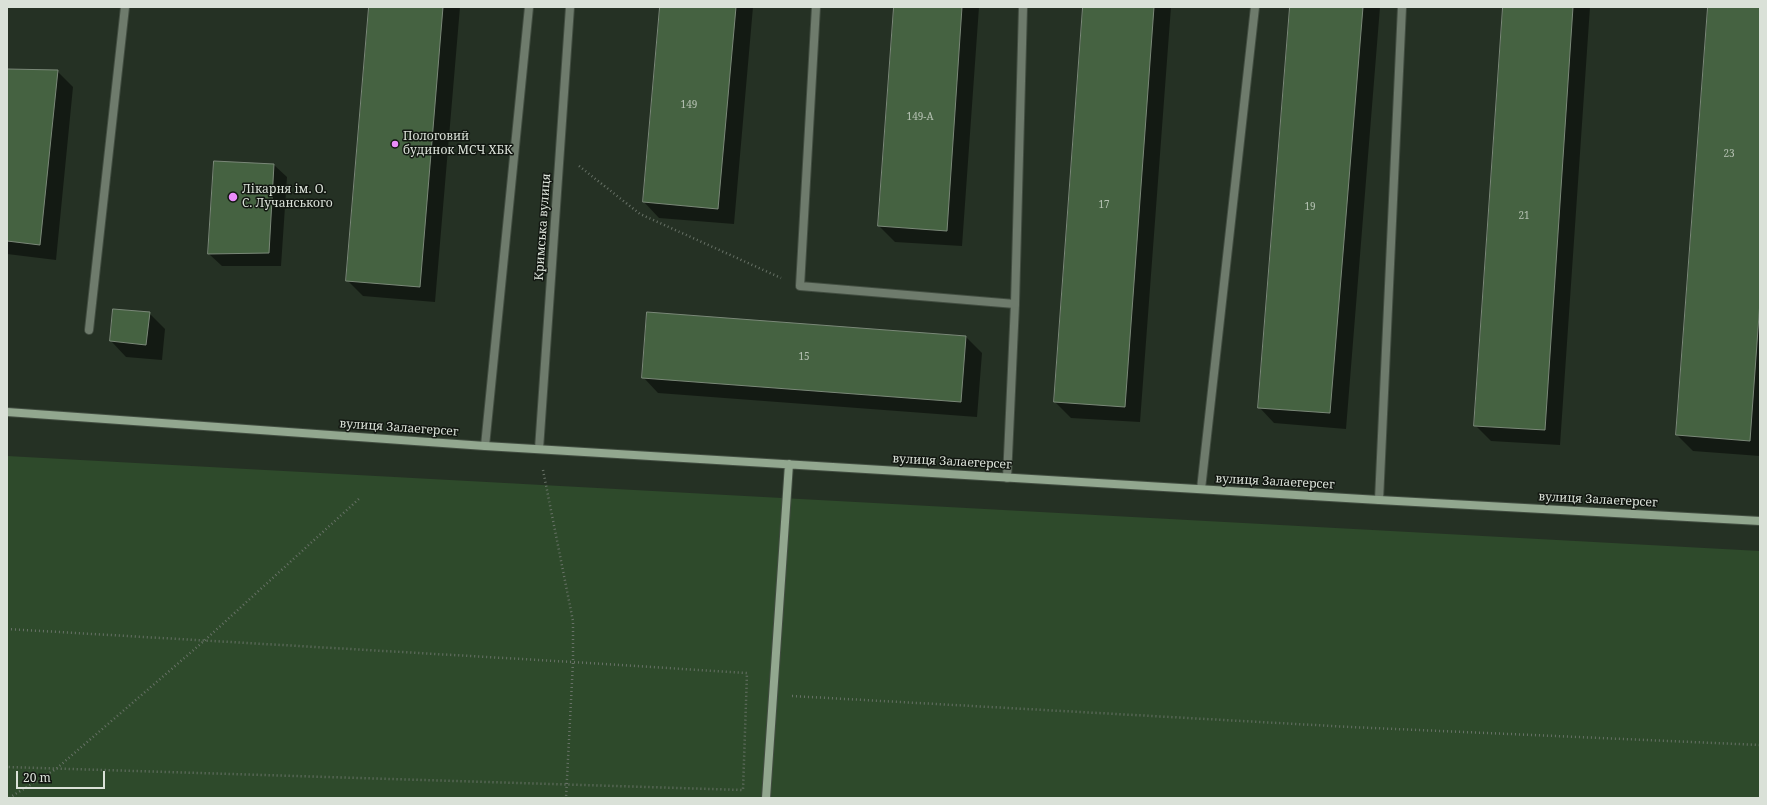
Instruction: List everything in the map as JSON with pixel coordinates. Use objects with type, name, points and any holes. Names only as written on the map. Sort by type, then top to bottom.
[{"type":"main road","name":"вулиця Залаегерсег","points":[[7,412],[485,446],[1378,500],[1760,521]]},
{"type":"main road","points":[[766,798],[789,464]]},
{"type":"street","points":[[89,330],[125,7]]},
{"type":"street","points":[[485,446],[529,7]]},
{"type":"street","name":"Кримська вулиця","points":[[539,449],[570,7]]},
{"type":"street","points":[[816,7],[800,286],[1015,304]]},
{"type":"street","points":[[1008,478],[1015,304],[1023,7]]},
{"type":"street","points":[[1201,489],[1255,7]]},
{"type":"street","points":[[1378,500],[1402,7]]},
{"type":"path","points":[[561,152],[640,214],[800,286]]},
{"type":"path","points":[[539,449],[573,621],[574,662],[566,798]]},
{"type":"path","points":[[9,798],[56,769],[204,641],[361,496]]},
{"type":"path","points":[[7,629],[747,673],[743,790],[7,767]]},
{"type":"path","points":[[746,695],[1350,727],[1760,745]]},
{"type":"green space","points":[[7,456],[1760,551],[1760,798],[7,798]]},
{"type":"building","name":"Пологовий будинок МСЧ ХБК","points":[[369,7],[443,7],[420,287],[346,281]]},
{"type":"building","points":[[660,7],[736,7],[718,209],[643,202]]},
{"type":"building","points":[[894,7],[962,7],[947,231],[878,226]]},
{"type":"building","points":[[1083,7],[1154,7],[1125,407],[1054,402]]},
{"type":"building","points":[[1290,7],[1363,7],[1330,413],[1258,408]]},
{"type":"building","points":[[1503,7],[1573,7],[1545,430],[1474,426]]},
{"type":"building","points":[[1708,7],[1760,7],[1760,301],[1750,441],[1676,435]]},
{"type":"building","points":[[7,69],[58,70],[40,245],[7,241]]},
{"type":"building","points":[[214,161],[274,164],[269,253],[208,254]]},
{"type":"building","points":[[113,309],[150,312],[146,345],[110,341]]},
{"type":"building","points":[[647,312],[966,336],[961,402],[642,378]]},
{"type":"place","name":"Пологовий будинок МСЧ ХБК","points":[[395,144]]},
{"type":"place","name":"Лікарня ім. О. С. Лучанського","points":[[233,197]]}]
